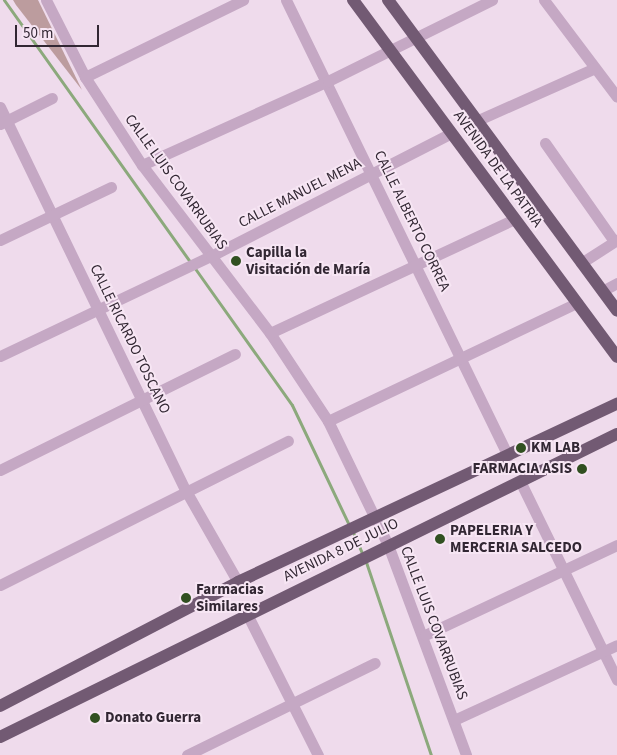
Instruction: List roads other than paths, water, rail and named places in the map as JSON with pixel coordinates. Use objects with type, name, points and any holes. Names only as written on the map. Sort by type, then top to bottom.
[{"type":"main road","name":"AVENIDA DE LA PATRIA","points":[[353,0],[617,357]]},
{"type":"main road","name":"AVENIDA DE LA PATRIA","points":[[388,0],[617,311]]},
{"type":"main road","name":"AVENIDA 8 DE JULIO","points":[[0,706],[238,582],[336,534],[617,404]]},
{"type":"main road","name":"AVENIDA 8 DE JULIO","points":[[0,736],[388,545],[521,483],[617,434]]},
{"type":"street","name":"CALLE LUIS COVARRUBIAS","points":[[46,0],[85,77],[142,165],[209,257],[270,334],[328,421],[388,545],[424,635],[466,755]]},
{"type":"street","points":[[85,77],[243,0]]},
{"type":"street","name":"CALLE ALBERTO CORREA","points":[[286,0],[328,81],[508,456]]},
{"type":"street","points":[[142,165],[328,81],[492,0]]},
{"type":"street","points":[[544,0],[595,68],[616,92]]},
{"type":"street","points":[[476,121],[595,68]]},
{"type":"street","points":[[3,122],[52,98]]},
{"type":"street","name":"CALLE RICARDO TOSCANO","points":[[0,107],[3,122],[53,214],[186,492],[238,582]]},
{"type":"street","name":"CALLE MANUEL MENA","points":[[0,356],[178,269],[209,257],[451,133]]},
{"type":"street","points":[[545,142],[616,240],[581,262]]},
{"type":"street","points":[[0,240],[111,187]]},
{"type":"street","points":[[270,334],[417,267],[515,219]]},
{"type":"street","points":[[602,290],[617,283]]},
{"type":"street","points":[[328,421],[462,360],[577,303]]},
{"type":"street","points":[[0,470],[235,354]]},
{"type":"street","points":[[0,585],[288,441]]},
{"type":"street","points":[[521,483],[617,680]]},
{"type":"street","points":[[424,635],[617,545]]},
{"type":"street","points":[[247,614],[318,755]]},
{"type":"street","points":[[454,720],[617,645]]},
{"type":"street","points":[[187,755],[374,663]]},
{"type":"waterway","points":[[4,0],[190,262]]},
{"type":"waterway","points":[[194,267],[292,405],[350,527]]},
{"type":"waterway","points":[[353,532],[363,556]]},
{"type":"waterway","points":[[366,562],[431,755]]},
{"type":"place","name":"Capilla la Visitación de María","points":[[236,261]]},
{"type":"place","name":"KM LAB","points":[[521,448]]},
{"type":"place","name":"FARMACIA ASIS","points":[[582,469]]},
{"type":"place","name":"PAPELERIA Y MERCERIA SALCEDO","points":[[440,539]]},
{"type":"place","name":"Farmacias Similares","points":[[186,598]]},
{"type":"place","name":"Donato Guerra","points":[[95,718]]}]
